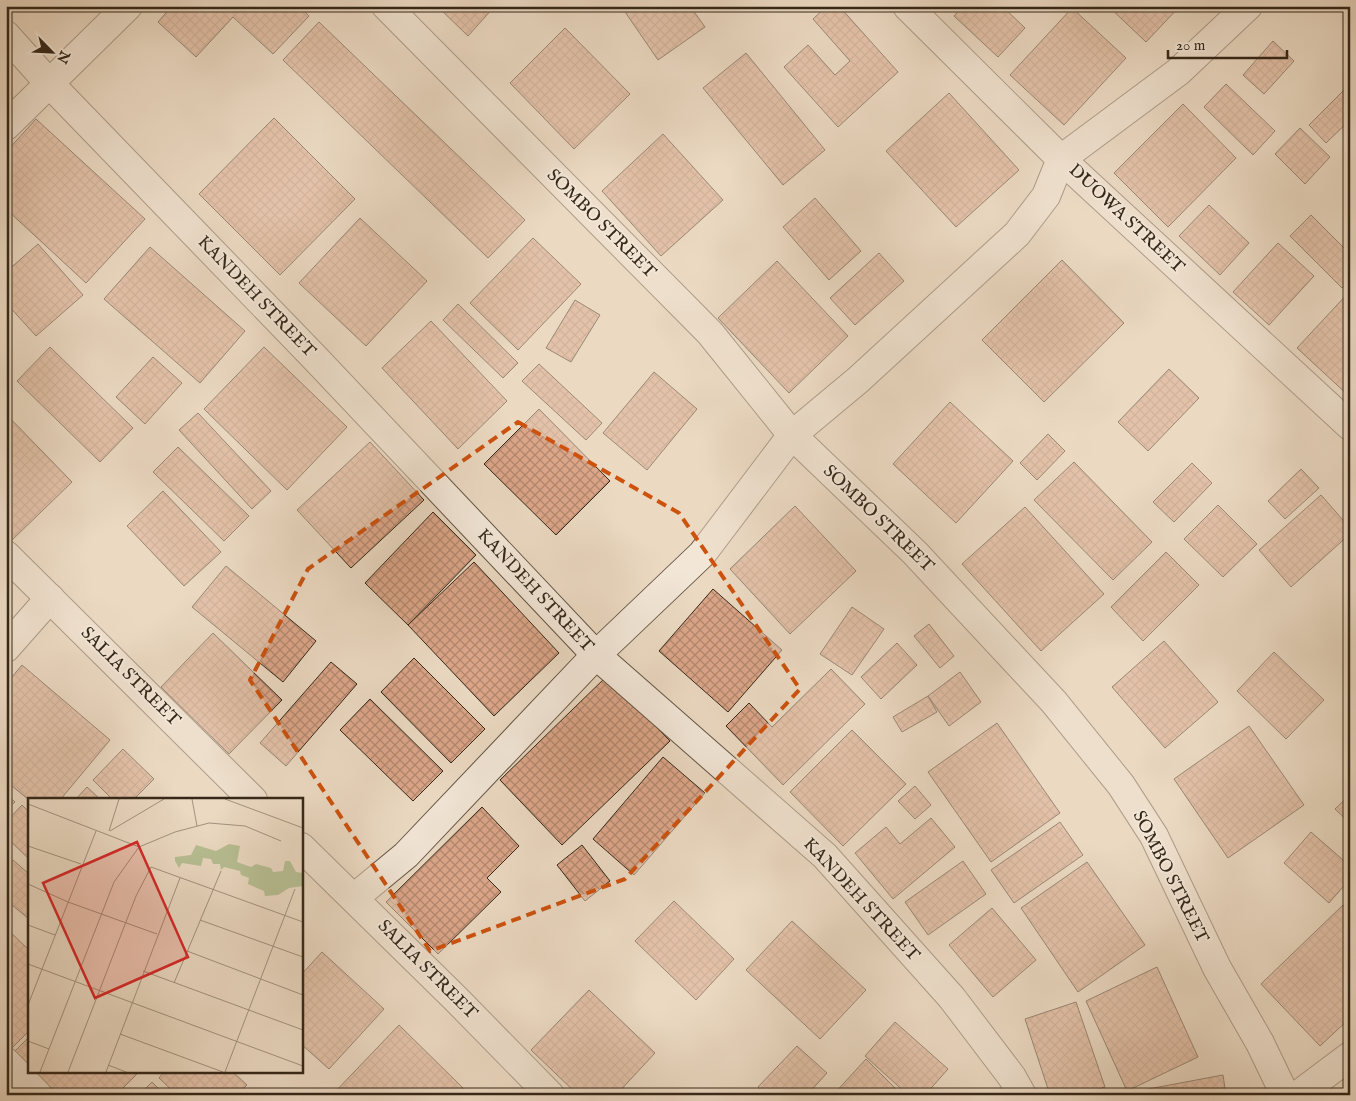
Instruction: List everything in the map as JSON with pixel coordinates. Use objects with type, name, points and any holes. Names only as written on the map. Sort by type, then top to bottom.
[{"type":"street","points":[[6,126],[128,6]]},
{"type":"street","name":"SOMBO STREET","points":[[386,6],[710,333],[792,436],[915,553],[1054,702],[1121,785],[1154,836],[1216,968],[1260,1043],[1285,1095]]},
{"type":"street","name":"DUOWA STREET","points":[[907,6],[1061,159],[1350,426]]},
{"type":"street","points":[[354,898],[406,855],[596,655],[702,554],[792,436],[858,380],[1017,234],[1046,196],[1061,159],[1178,72],[1248,6]]},
{"type":"street","name":"KANDEH STREET","points":[[6,36],[316,358],[596,655],[825,856],[952,998],[1012,1077],[1022,1095]]},
{"type":"street","name":"SALIA STREET","points":[[6,555],[251,798]]},
{"type":"street","points":[[6,648],[50,598]]},
{"type":"street","name":"SALIA STREET","points":[[302,848],[550,1095]]},
{"type":"street","points":[[1298,1095],[1350,1056]]},
{"type":"street","points":[[6,1062],[38,1095]]},
{"type":"highlighted area","points":[[518,422],[679,513],[800,689],[625,879],[430,951],[250,680],[308,569]]},
{"type":"building","points":[[172,6],[299,6],[309,16],[273,54],[233,17],[196,57],[158,22]]},
{"type":"building","points":[[437,6],[495,6],[468,36]]},
{"type":"building","points":[[621,6],[690,6],[705,27],[658,60]]},
{"type":"building","points":[[827,6],[839,6],[898,72],[838,127],[784,67],[808,45],[835,75],[850,61],[813,19]]},
{"type":"building","points":[[963,6],[1002,6],[1025,28],[998,57],[954,16]]},
{"type":"building","points":[[1108,6],[1180,6],[1146,42]]},
{"type":"building","points":[[1072,8],[1126,58],[1064,125],[1010,75]]},
{"type":"building","points":[[319,22],[525,220],[488,258],[283,60]]},
{"type":"building","points":[[565,28],[630,94],[574,149],[510,83]]},
{"type":"building","points":[[1273,41],[1294,61],[1264,94],[1243,75]]},
{"type":"building","points":[[746,53],[825,150],[783,185],[703,88]]},
{"type":"building","points":[[1226,84],[1275,131],[1253,155],[1204,107]]},
{"type":"building","points":[[1346,88],[1350,92],[1350,120],[1326,143],[1309,125]]},
{"type":"building","points":[[949,93],[1019,170],[956,227],[886,151]]},
{"type":"building","points":[[1183,104],[1236,158],[1168,227],[1114,173]]},
{"type":"building","points":[[274,118],[355,199],[280,275],[199,194]]},
{"type":"building","points":[[36,119],[145,219],[86,283],[6,209],[6,152]]},
{"type":"building","points":[[1300,128],[1330,157],[1305,184],[1275,154]]},
{"type":"building","points":[[663,134],[723,200],[661,256],[602,191]]},
{"type":"building","points":[[815,198],[861,251],[829,280],[783,227]]},
{"type":"building","points":[[1209,205],[1249,243],[1220,275],[1179,236]]},
{"type":"building","points":[[1311,215],[1350,254],[1350,280],[1342,288],[1290,236]]},
{"type":"building","points":[[360,218],[427,281],[366,346],[299,283]]},
{"type":"building","points":[[1350,227],[1350,238],[1344,233]]},
{"type":"building","points":[[533,238],[581,284],[518,350],[470,303]]},
{"type":"building","points":[[1278,243],[1314,276],[1269,325],[1233,292]]},
{"type":"building","points":[[38,244],[83,295],[36,336],[6,303],[6,272]]},
{"type":"building","points":[[150,247],[245,331],[200,383],[104,299]]},
{"type":"building","points":[[879,253],[904,281],[855,325],[830,298]]},
{"type":"building","points":[[1062,260],[1124,323],[1044,402],[982,340]]},
{"type":"building","points":[[777,261],[848,336],[789,393],[718,318]]},
{"type":"building","points":[[1350,291],[1350,397],[1297,348]]},
{"type":"building","points":[[575,300],[600,315],[571,362],[546,348]]},
{"type":"building","points":[[458,304],[518,363],[503,378],[443,320]]},
{"type":"building","points":[[431,321],[507,401],[458,449],[382,368]]},
{"type":"building","points":[[50,347],[133,428],[100,462],[17,381]]},
{"type":"building","points":[[264,347],[347,427],[287,490],[204,409]]},
{"type":"building","points":[[153,357],[182,383],[145,424],[116,397]]},
{"type":"building","points":[[539,364],[602,423],[586,440],[522,381]]},
{"type":"building","points":[[1169,369],[1199,398],[1148,451],[1118,422]]},
{"type":"building","points":[[654,372],[697,409],[647,470],[603,433]]},
{"type":"building","points":[[950,402],[1013,461],[956,523],[893,464]]},
{"type":"building","points":[[539,409],[610,481],[556,535],[484,464]]},
{"type":"building","points":[[198,413],[271,491],[252,509],[179,430]]},
{"type":"building","points":[[6,414],[72,482],[10,542],[6,539]]},
{"type":"building","points":[[1048,434],[1065,451],[1037,480],[1020,463]]},
{"type":"building","points":[[370,442],[424,500],[351,568],[297,510]]},
{"type":"building","points":[[178,447],[249,516],[224,541],[153,472]]},
{"type":"building","points":[[1074,462],[1152,542],[1113,580],[1034,500]]},
{"type":"building","points":[[1192,463],[1212,483],[1174,522],[1153,502]]},
{"type":"building","points":[[1301,469],[1319,488],[1285,519],[1268,501]]},
{"type":"building","points":[[163,491],[221,552],[184,586],[127,526]]},
{"type":"building","points":[[1321,495],[1350,528],[1350,534],[1291,587],[1259,550]]},
{"type":"building","points":[[1218,505],[1257,544],[1223,577],[1184,539]]},
{"type":"building","points":[[795,506],[856,571],[790,634],[730,569]]},
{"type":"building","points":[[1025,507],[1104,594],[1041,651],[962,564]]},
{"type":"building","points":[[433,512],[476,555],[408,625],[365,583]]},
{"type":"building","points":[[1166,552],[1199,585],[1143,641],[1111,607]]},
{"type":"building","points":[[474,562],[559,653],[494,716],[408,625]]},
{"type":"building","points":[[226,566],[316,641],[283,682],[192,607]]},
{"type":"building","points":[[713,589],[782,650],[728,712],[659,651]]},
{"type":"building","points":[[852,607],[884,629],[852,675],[820,654]]},
{"type":"building","points":[[929,624],[954,656],[940,668],[914,636]]},
{"type":"building","points":[[213,633],[282,700],[229,754],[161,687]]},
{"type":"building","points":[[1164,641],[1218,702],[1165,748],[1112,687]]},
{"type":"building","points":[[1350,641],[1350,652],[1344,647]]},
{"type":"building","points":[[897,643],[917,665],[881,699],[861,677]]},
{"type":"building","points":[[1274,652],[1324,700],[1286,739],[1237,691]]},
{"type":"building","points":[[414,658],[485,729],[451,763],[381,692]]},
{"type":"building","points":[[331,662],[357,684],[286,766],[260,743]]},
{"type":"building","points":[[22,665],[110,740],[62,798],[28,799],[6,781],[6,684]]},
{"type":"building","points":[[831,669],[865,704],[783,785],[726,726],[749,703],[772,727]]},
{"type":"building","points":[[960,672],[981,702],[949,726],[928,696]]},
{"type":"building","points":[[607,676],[670,741],[562,845],[500,780]]},
{"type":"building","points":[[928,696],[937,712],[902,732],[893,717]]},
{"type":"building","points":[[370,699],[443,771],[413,801],[340,730]]},
{"type":"building","points":[[997,723],[1060,813],[991,862],[928,772]]},
{"type":"building","points":[[1249,726],[1304,805],[1228,858],[1174,779]]},
{"type":"building","points":[[852,730],[906,784],[843,846],[790,792]]},
{"type":"building","points":[[123,749],[154,779],[135,798],[111,798],[93,780]]},
{"type":"building","points":[[663,757],[705,793],[634,875],[593,839]]},
{"type":"building","points":[[915,786],[931,805],[915,819],[898,801]]},
{"type":"building","points":[[87,787],[99,798],[77,798]]},
{"type":"building","points":[[6,793],[15,802],[6,810]]},
{"type":"building","points":[[1350,795],[1350,823],[1335,809]]},
{"type":"building","points":[[22,805],[28,811],[28,858],[6,837],[6,822]]},
{"type":"building","points":[[482,807],[519,846],[487,878],[501,892],[438,954],[386,902]]},
{"type":"building","points":[[931,818],[955,847],[893,899],[855,853],[886,827],[900,844]]},
{"type":"building","points":[[1060,822],[1083,855],[1014,903],[991,870]]},
{"type":"building","points":[[1311,832],[1350,866],[1350,879],[1329,903],[1284,863]]},
{"type":"building","points":[[582,845],[610,881],[585,901],[557,865]]},
{"type":"building","points":[[13,860],[28,873],[28,918],[6,900],[6,868]]},
{"type":"building","points":[[963,861],[986,894],[928,935],[905,902]]},
{"type":"building","points":[[1087,862],[1145,945],[1078,992],[1021,908]]},
{"type":"building","points":[[674,901],[734,959],[696,1000],[635,941]]},
{"type":"building","points":[[1343,905],[1350,912],[1350,1018],[1320,1046],[1261,984]]},
{"type":"building","points":[[992,908],[1036,960],[993,997],[949,945]]},
{"type":"building","points":[[792,921],[866,990],[820,1039],[746,970]]},
{"type":"building","points":[[6,928],[28,949],[28,1032],[12,1048],[6,1042]]},
{"type":"building","points":[[322,952],[384,1009],[329,1069],[302,1045],[302,974]]},
{"type":"building","points":[[1157,967],[1198,1057],[1127,1091],[1086,1001]]},
{"type":"building","points":[[589,990],[655,1053],[616,1095],[578,1095],[531,1050]]},
{"type":"building","points":[[1076,1002],[1105,1087],[1082,1095],[1050,1095],[1025,1019]]},
{"type":"building","points":[[895,1022],[948,1069],[925,1095],[908,1095],[865,1056]]},
{"type":"building","points":[[399,1025],[465,1090],[461,1095],[334,1095],[333,1094]]},
{"type":"building","points":[[28,1038],[28,1065],[15,1051]]},
{"type":"building","points":[[797,1046],[827,1073],[807,1095],[767,1095],[758,1087]]},
{"type":"building","points":[[866,1059],[902,1095],[833,1095]]},
{"type":"building","points":[[37,1074],[137,1074],[116,1095],[57,1095]]},
{"type":"building","points":[[162,1074],[235,1074],[247,1085],[237,1095],[177,1095],[159,1078]]},
{"type":"building","points":[[1223,1075],[1226,1095],[1116,1095]]},
{"type":"building","points":[[152,1082],[165,1095],[139,1095]]},
{"type":"building","points":[[260,1089],[266,1095],[255,1095]]}]
